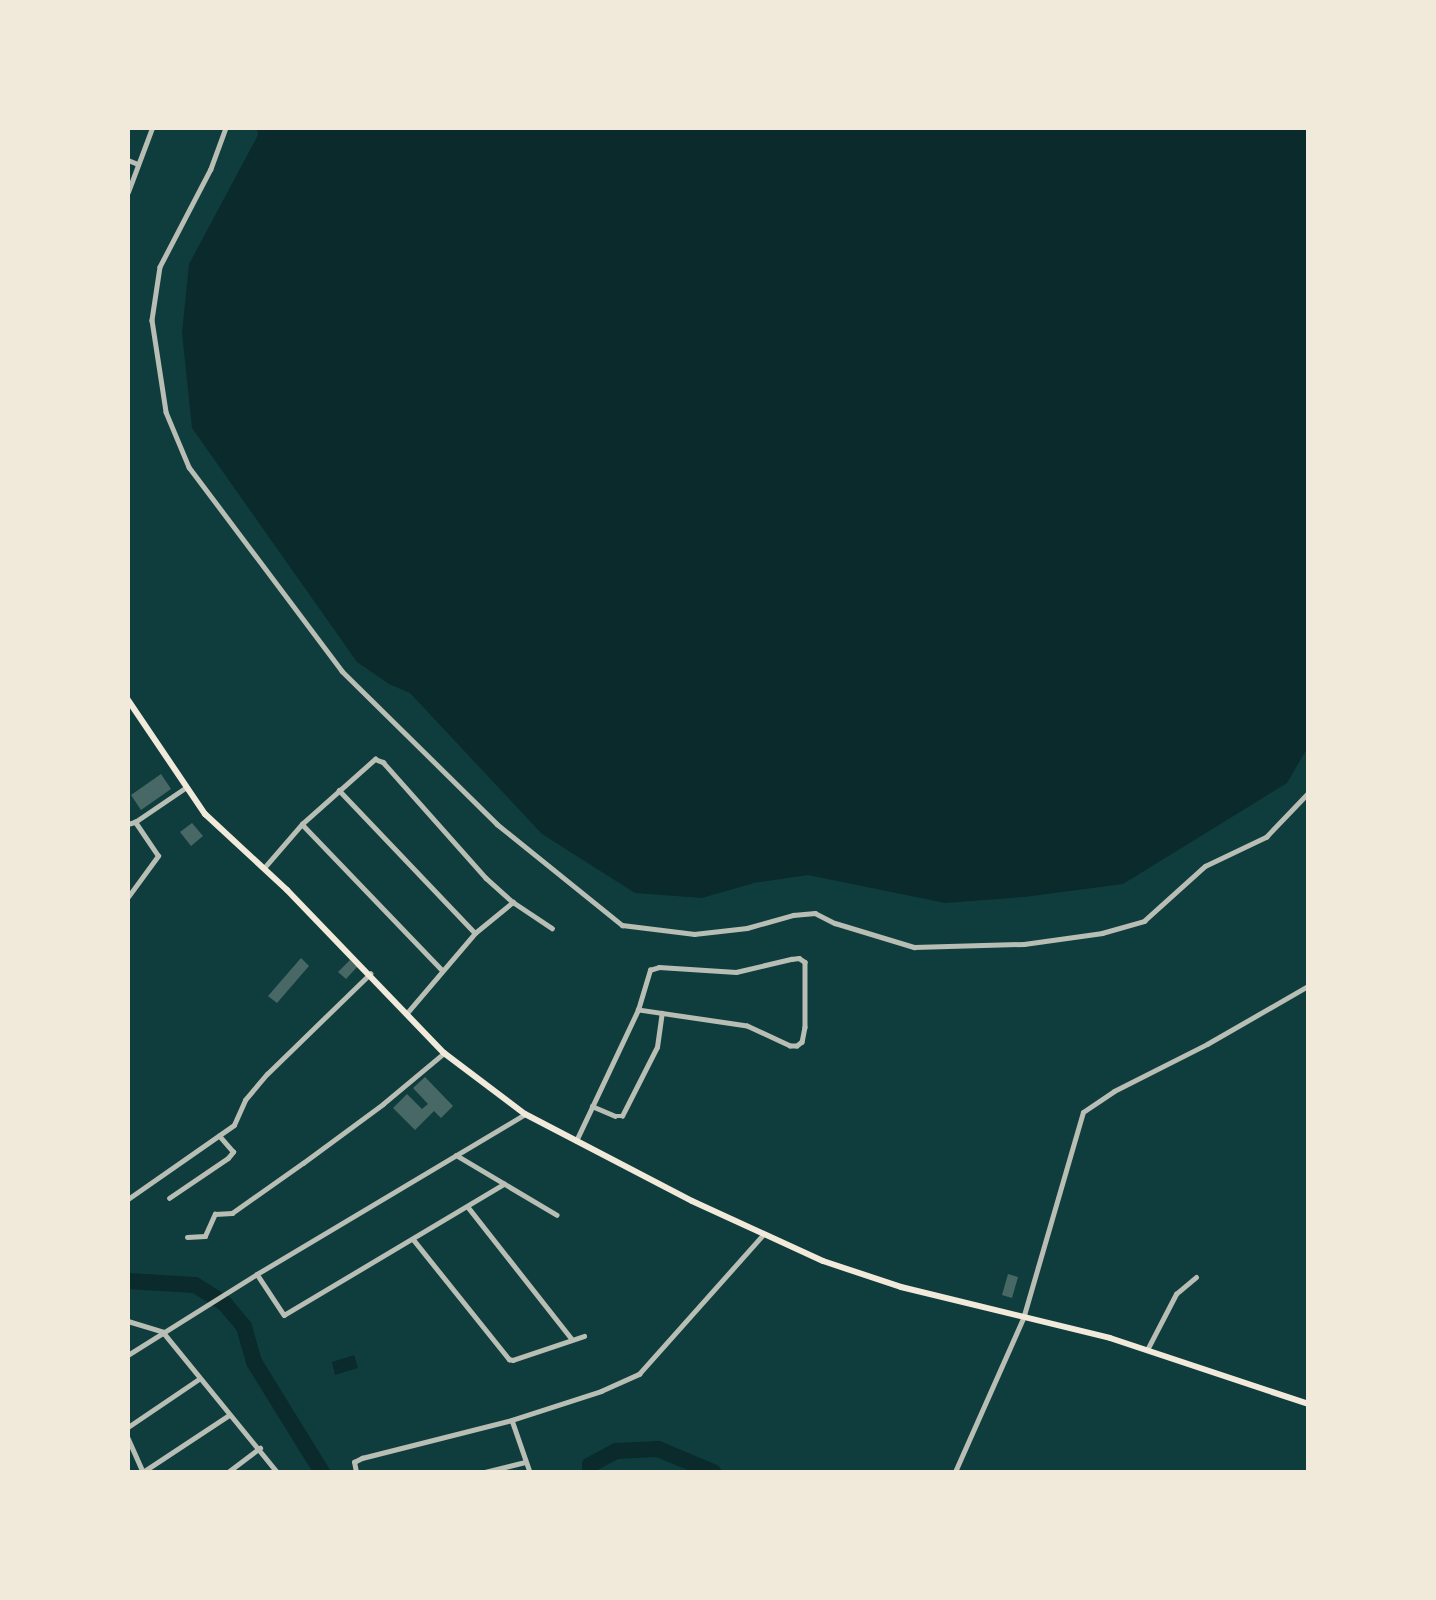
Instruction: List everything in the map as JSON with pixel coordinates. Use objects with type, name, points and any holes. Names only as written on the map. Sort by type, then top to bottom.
[{"type":"main road","points":[[128,700],[205,814],[264,868],[444,1053],[525,1114],[762,1236],[901,1287],[1024,1315],[1147,1351],[1308,1404]]},
{"type":"street","points":[[128,192],[152,128]]},
{"type":"street","points":[[226,128],[211,169],[160,267],[152,320],[166,412],[189,467],[342,671],[497,824],[622,925],[694,934],[747,928],[793,915],[815,913],[835,923],[914,947],[1024,944],[1102,933],[1143,921],[1205,866],[1266,838],[1308,793]]},
{"type":"street","points":[[128,160],[138,163]]},
{"type":"street","points":[[264,868],[302,824],[374,759],[383,762],[486,878],[513,902],[552,928]]},
{"type":"street","points":[[128,824],[185,788]]},
{"type":"street","points":[[339,790],[475,933]]},
{"type":"street","points":[[128,897],[158,856],[135,822]]},
{"type":"street","points":[[302,824],[442,970]]},
{"type":"street","points":[[407,1013],[475,933],[513,902]]},
{"type":"street","points":[[576,1142],[638,1010],[650,970],[659,967],[724,972],[771,966],[799,958],[805,962],[805,1027],[802,1042],[797,1046],[790,1046],[747,1026],[638,1010]]},
{"type":"street","points":[[128,1199],[240,1119],[245,1100],[267,1074],[370,974]]},
{"type":"street","points":[[955,1472],[1024,1315],[1083,1112],[1114,1091],[1207,1044],[1308,986]]},
{"type":"street","points":[[592,1106],[615,1116],[622,1116],[657,1047],[662,1013]]},
{"type":"street","points":[[187,1237],[205,1236],[215,1214],[232,1213],[383,1104],[444,1053]]},
{"type":"street","points":[[128,1355],[225,1293],[525,1114]]},
{"type":"street","points":[[169,1198],[233,1152],[219,1136]]},
{"type":"street","points":[[456,1155],[557,1215]]},
{"type":"street","points":[[257,1274],[284,1315],[504,1184]]},
{"type":"street","points":[[468,1207],[571,1338]]},
{"type":"street","points":[[356,1472],[354,1462],[362,1458],[512,1420],[601,1391],[639,1374],[762,1236]]},
{"type":"street","points":[[413,1239],[509,1359],[513,1360],[571,1338],[584,1336]]},
{"type":"street","points":[[1147,1351],[1176,1294],[1196,1277]]},
{"type":"street","points":[[128,1321],[163,1332],[278,1472]]},
{"type":"street","points":[[128,1427],[199,1378]]},
{"type":"street","points":[[128,1438],[143,1472],[229,1415]]},
{"type":"street","points":[[512,1420],[530,1472]]},
{"type":"street","points":[[228,1472],[260,1448]]},
{"type":"street","points":[[485,1472],[525,1462]]},
{"type":"water","points":[[257,128],[1308,128],[1308,747],[1287,783],[1123,884],[1024,897],[945,903],[808,875],[754,883],[702,898],[635,893],[542,834],[410,693],[389,684],[357,662],[192,428],[182,333],[189,264],[258,135]]},
{"type":"water","points":[[354,1355],[358,1368],[335,1375],[332,1362]]},
{"type":"building","points":[[161,774],[171,789],[141,810],[131,795]]},
{"type":"building","points":[[192,823],[203,836],[191,846],[180,832]]},
{"type":"building","points":[[301,958],[309,966],[277,1003],[268,996]]},
{"type":"building","points":[[350,960],[357,967],[346,979],[338,972]]},
{"type":"building","points":[[425,1077],[453,1106],[441,1118],[434,1111],[415,1130],[393,1108],[407,1094],[422,1109],[428,1104],[413,1088]]},
{"type":"building","points":[[1008,1274],[1018,1277],[1012,1298],[1002,1295]]},
{"type":"waterway","points":[[128,1281],[195,1285],[225,1304],[244,1327],[254,1362],[322,1472]]},
{"type":"waterway","points":[[590,1472],[590,1465],[616,1451],[658,1449],[713,1472]]}]
